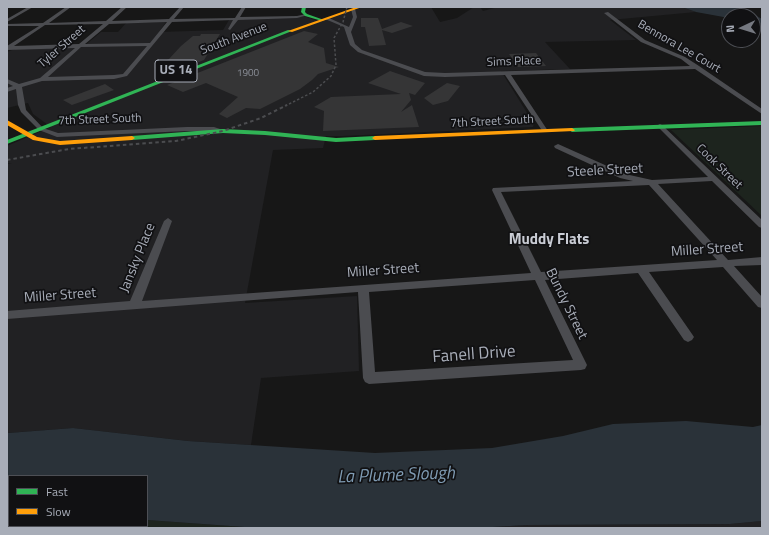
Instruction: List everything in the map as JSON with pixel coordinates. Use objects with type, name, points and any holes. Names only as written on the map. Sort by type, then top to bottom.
[{"type":"main road","name":"South Avenue","points":[[7,135],[23,132],[321,19],[355,8]]},
{"type":"main road","points":[[304,10],[321,19]]},
{"type":"main road","name":"7th Street South","points":[[7,122],[35,139],[60,143],[224,132],[265,133],[336,140],[660,126],[762,124]]},
{"type":"main road","name":"South Avenue","points":[[7,142],[23,132]]},
{"type":"street","points":[[7,21],[31,7]]},
{"type":"street","points":[[8,48],[69,7]]},
{"type":"street","name":"Tyler Street","points":[[7,90],[42,79],[125,7]]},
{"type":"street","points":[[42,79],[118,77],[128,72],[182,7]]},
{"type":"street","points":[[230,29],[244,7]]},
{"type":"street","points":[[321,19],[348,30],[355,17],[355,8]]},
{"type":"street","points":[[7,25],[297,17],[304,10]]},
{"type":"street","name":"Bennora Lee Court","points":[[606,14],[643,41],[683,58],[762,112]]},
{"type":"street","name":"Sims Place","points":[[348,30],[353,45],[360,51],[419,73],[437,75],[697,67]]},
{"type":"street","points":[[8,48],[151,44]]},
{"type":"street","points":[[507,73],[545,131]]},
{"type":"street","points":[[7,81],[19,87]]},
{"type":"street","name":"7th Street South","points":[[19,87],[23,111],[39,126],[50,133],[68,135],[187,129],[214,129],[224,132]]},
{"type":"street","name":"Cook Street","points":[[660,126],[762,225]]},
{"type":"street","points":[[558,146],[623,176],[651,182],[762,304]]},
{"type":"street","name":"Steele Street","points":[[496,190],[714,179]]},
{"type":"street","name":"Bundy Street","points":[[496,190],[581,365]]},
{"type":"street","name":"Jansky Place","points":[[134,306],[168,221]]},
{"type":"street","name":"Miller Street","points":[[7,315],[363,288],[762,261]]},
{"type":"street","points":[[641,269],[688,337]]},
{"type":"street","name":"Fanell Drive","points":[[363,288],[369,378],[581,365]]},
{"type":"shaded area","points":[[363,7],[431,7],[440,22],[457,18],[474,7],[480,7],[483,11],[498,7],[682,7],[696,12],[610,20],[636,40],[545,42],[570,69],[501,71],[534,124],[533,127],[326,136],[323,148],[273,150],[245,303],[357,296],[359,371],[261,378],[251,445],[188,441],[73,428],[7,433],[7,164],[12,163],[7,163],[7,146],[51,127],[33,114],[28,103],[7,108],[7,52],[15,49],[83,47],[101,32],[118,32],[126,23],[166,22],[159,32],[223,30],[229,20],[304,16],[320,22]]},
{"type":"shaded area","points":[[762,126],[762,216],[671,130]]},
{"type":"shaded area","points":[[148,520],[258,528],[7,528],[148,527]]},
{"type":"shaded area","points":[[762,521],[762,528],[475,528],[528,525],[730,524]]},
{"type":"water","points":[[682,7],[742,8],[721,8],[721,17],[696,12]]},
{"type":"water","points":[[761,18],[762,19],[761,32]]},
{"type":"water","name":"La Plume Slough","points":[[686,421],[753,427],[762,425],[762,521],[730,524],[528,525],[475,528],[258,528],[148,520],[148,475],[8,475],[7,527],[8,433],[73,428],[188,441],[375,453],[492,448],[563,436],[613,424]]},
{"type":"building","points":[[361,18],[378,18],[382,29],[401,22],[413,26],[392,33],[382,30],[386,45],[369,46],[365,27],[361,27]]},
{"type":"building","points":[[304,31],[318,34],[308,42],[324,48],[326,63],[339,67],[318,74],[300,89],[260,109],[246,108],[227,118],[219,114],[238,97],[206,83],[183,92],[167,85]]},
{"type":"building","points":[[201,34],[220,34],[204,60],[173,72],[168,70],[164,72],[154,67],[159,66],[156,65],[169,59],[193,36],[200,36]]},
{"type":"building","points":[[536,53],[546,66],[518,67],[509,54]]},
{"type":"building","points":[[390,71],[425,83],[415,95],[409,93],[411,100],[401,112],[412,105],[419,127],[323,131],[324,111],[314,107],[331,97],[401,94],[368,83]]},
{"type":"building","points":[[447,83],[460,86],[448,101],[433,105],[424,98]]},
{"type":"building","points":[[105,84],[114,90],[72,105],[63,100]]},
{"type":"railway","points":[[7,160],[69,149],[176,141],[223,131],[261,118],[313,92],[331,76],[336,65],[334,38],[343,22],[347,7]]},
{"type":"traffic: fast","points":[[304,7],[303,12],[306,15],[322,20]]},
{"type":"traffic: fast","points":[[7,142],[290,31]]},
{"type":"traffic: fast","points":[[572,130],[762,123]]},
{"type":"traffic: fast","points":[[132,138],[223,131],[265,133],[336,140],[375,138]]},
{"type":"traffic: slow","points":[[290,31],[360,7]]},
{"type":"traffic: slow","points":[[7,122],[35,139],[60,143],[132,138]]},
{"type":"traffic: slow","points":[[375,138],[572,130]]},
{"type":"district","name":"Muddy Flats","points":[[549,240]]}]
